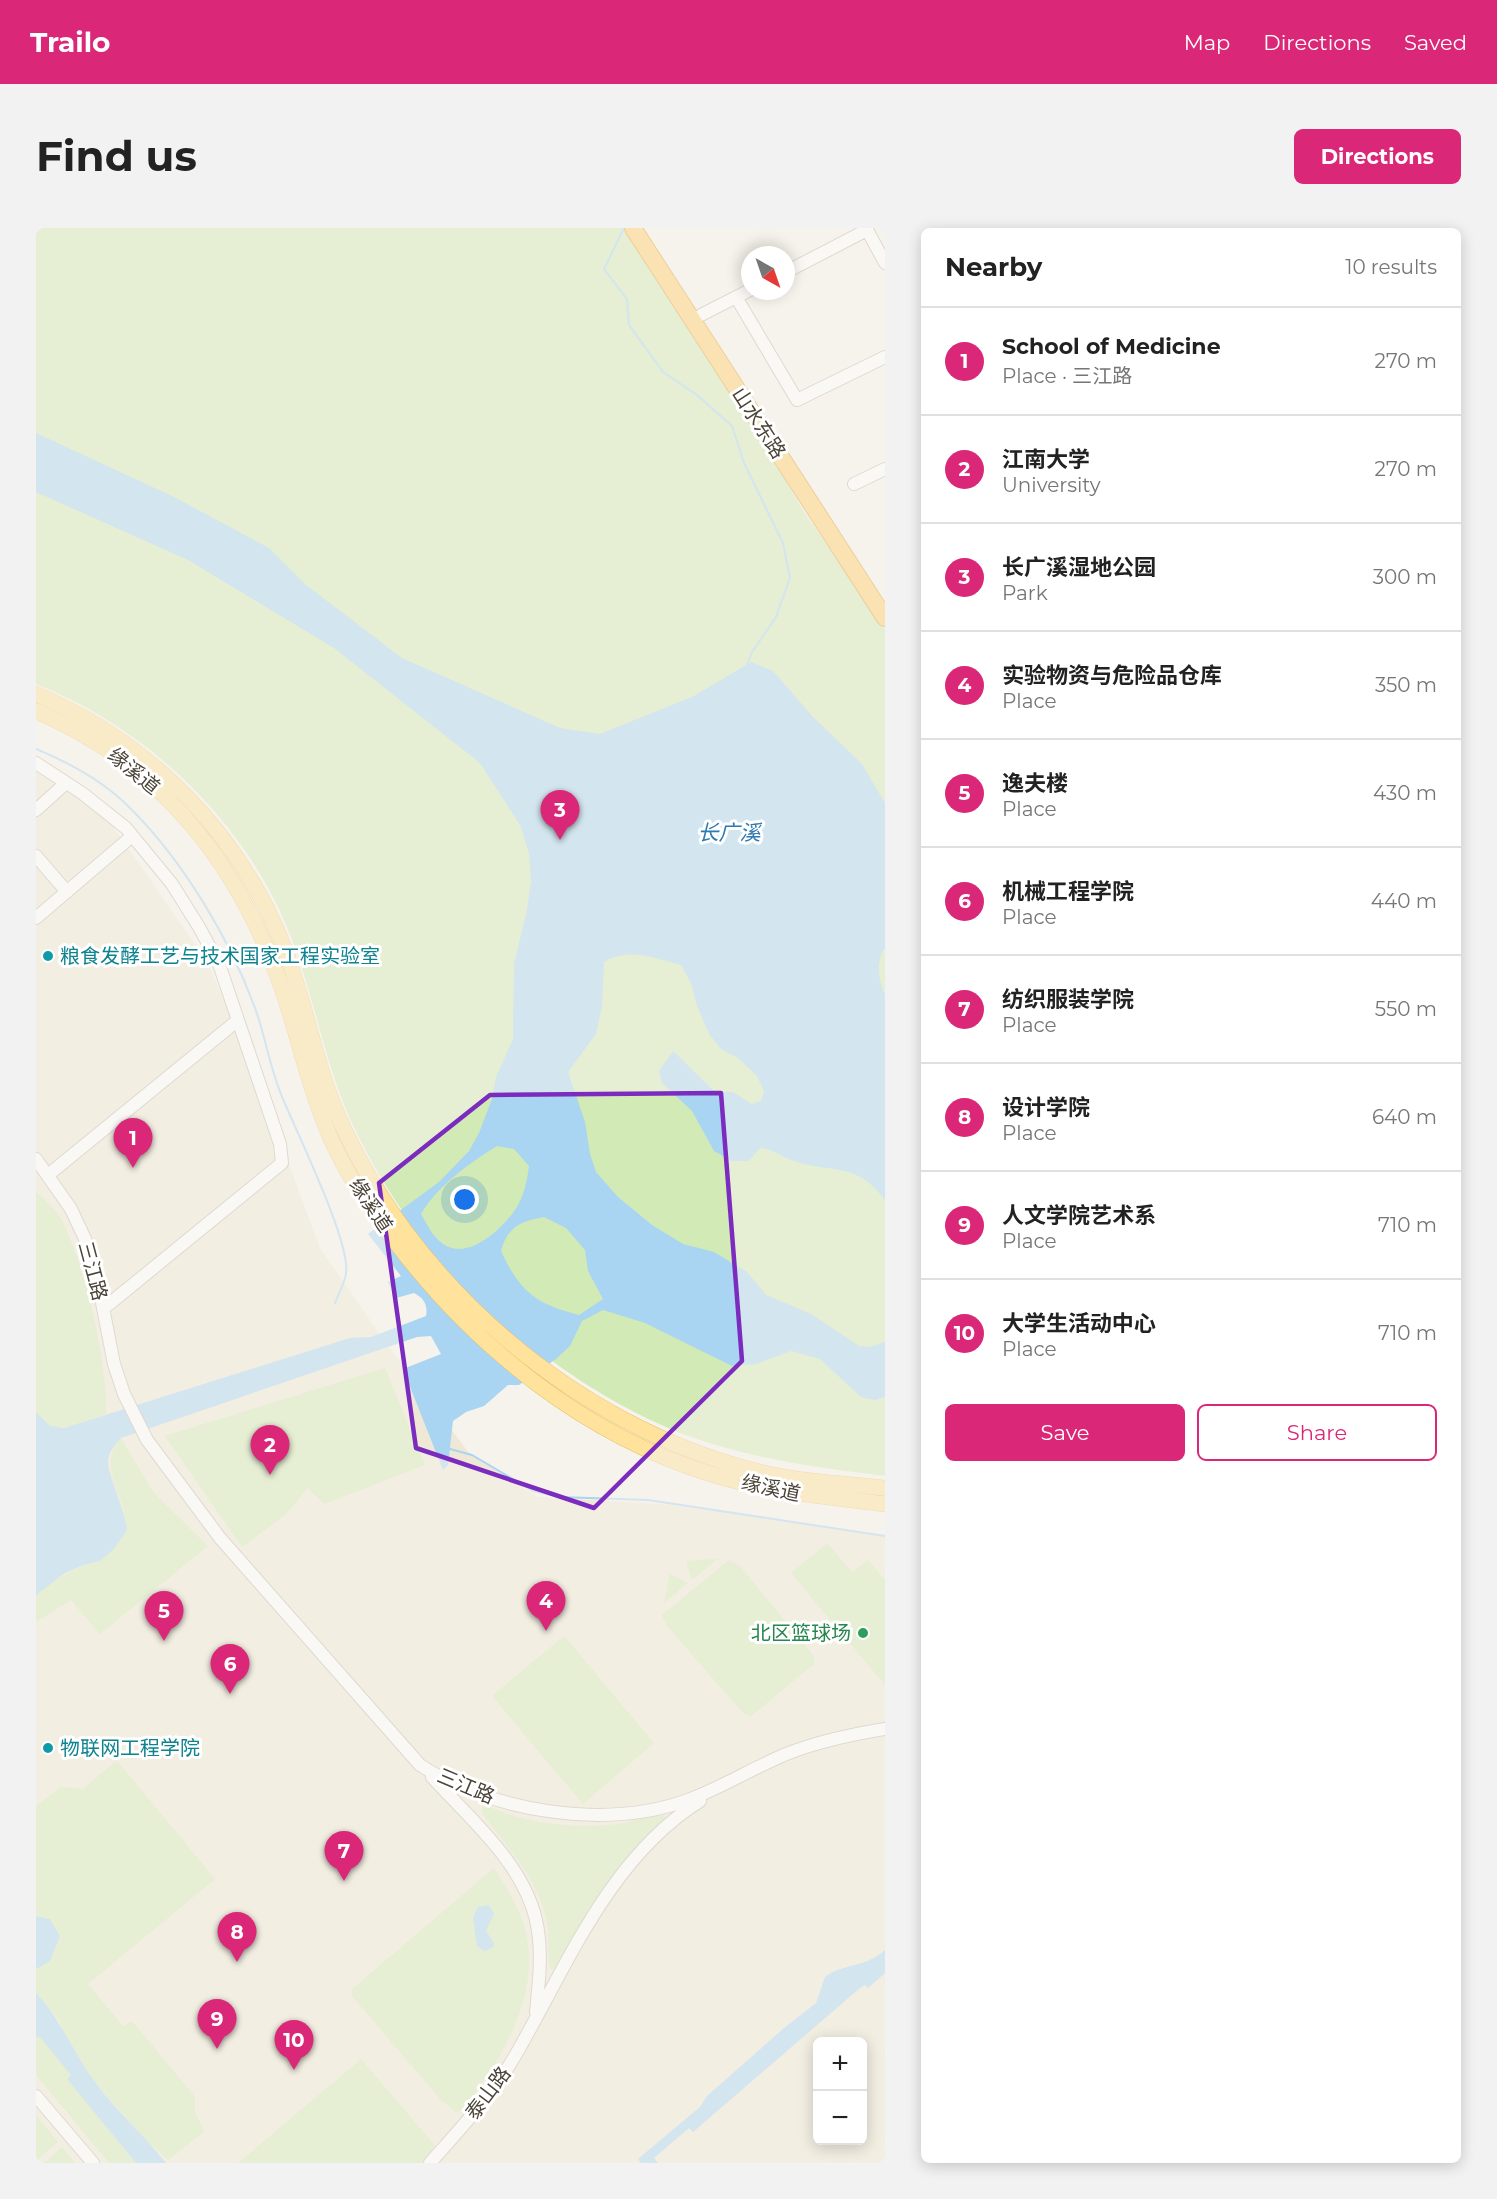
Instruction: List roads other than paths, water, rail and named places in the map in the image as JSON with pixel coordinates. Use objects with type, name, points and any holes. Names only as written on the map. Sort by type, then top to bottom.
[{"type":"highway","name":"山水东路","points":[[633,228],[885,618]]},
{"type":"highway","name":"山水东路","points":[[644,228],[885,601]]},
{"type":"main road","name":"缘溪道","points":[[36,694],[109,732],[146,759],[195,805],[236,856],[271,916],[286,951],[336,1112],[367,1174],[425,1257],[505,1339],[565,1383],[643,1428],[711,1457],[755,1471],[810,1482],[885,1488]]},
{"type":"main road","name":"缘溪道","points":[[36,711],[83,734],[145,778],[200,833],[224,866],[259,928],[271,958],[315,1097],[331,1138],[378,1219],[429,1286],[519,1373],[618,1434],[679,1463],[780,1492],[885,1504]]},
{"type":"street","points":[[795,267],[866,229],[885,263]]},
{"type":"street","points":[[701,315],[741,294]]},
{"type":"street","points":[[736,297],[797,400],[885,357]]},
{"type":"street","points":[[854,484],[885,469]]},
{"type":"street","points":[[36,763],[126,828],[131,837],[172,884],[219,964],[280,1144],[282,1162],[103,1309]]},
{"type":"street","points":[[36,810],[66,783]]},
{"type":"street","points":[[36,918],[131,837]]},
{"type":"street","points":[[36,856],[67,892]]},
{"type":"street","points":[[48,1175],[238,1020]]},
{"type":"street","name":"三江路","points":[[36,1159],[71,1209],[85,1239],[96,1272],[114,1364],[124,1394],[147,1440],[219,1538],[420,1765],[443,1780],[498,1800],[533,1809],[572,1813],[642,1811],[686,1801],[729,1783],[776,1758],[815,1745],[885,1729]]},
{"type":"street","points":[[420,1765],[503,1856],[528,1897],[539,1939],[536,2016]]},
{"type":"street","name":"泰山路","points":[[430,2163],[485,2100],[514,2057],[588,1925],[630,1864],[688,1809],[729,1783]]},
{"type":"street","points":[[36,2096],[93,2163]]},
{"type":"water","name":"长广溪","points":[[36,433],[174,497],[269,548],[306,585],[402,658],[560,728],[600,734],[694,696],[751,662],[773,671],[812,716],[862,764],[885,803],[885,948],[880,958],[879,971],[885,994],[885,1200],[864,1179],[844,1171],[808,1165],[774,1151],[760,1148],[749,1161],[732,1161],[714,1151],[692,1111],[662,1083],[659,1071],[673,1051],[715,1092],[733,1092],[752,1104],[761,1101],[764,1091],[757,1076],[738,1058],[721,1049],[709,1034],[696,1003],[692,985],[681,965],[642,955],[623,955],[604,962],[602,1005],[596,1034],[568,1072],[585,1122],[590,1154],[596,1172],[618,1197],[652,1225],[683,1244],[714,1252],[747,1272],[766,1295],[811,1314],[859,1346],[870,1347],[885,1342],[885,1397],[875,1400],[861,1397],[820,1359],[791,1351],[756,1364],[732,1366],[645,1323],[603,1310],[582,1321],[570,1346],[556,1359],[519,1385],[508,1385],[484,1406],[466,1412],[453,1421],[448,1465],[443,1470],[403,1369],[441,1354],[431,1336],[417,1337],[121,1438],[114,1446],[108,1462],[127,1530],[114,1549],[100,1561],[65,1573],[36,1595],[36,1412],[50,1426],[64,1428],[350,1338],[371,1337],[426,1316],[426,1305],[414,1293],[396,1298],[388,1282],[401,1276],[368,1234],[439,1182],[469,1151],[479,1133],[492,1099],[496,1077],[513,1039],[514,964],[527,910],[531,881],[529,853],[520,825],[480,763],[334,648],[188,560],[36,492]],"holes":[[[497,1146],[514,1149],[529,1166],[521,1200],[509,1218],[483,1241],[463,1249],[443,1244],[433,1234],[421,1214],[445,1184]],[[544,1217],[566,1228],[585,1250],[588,1271],[603,1299],[579,1315],[551,1306],[531,1294],[515,1277],[501,1251],[507,1236],[516,1226]]]},
{"type":"water","points":[[489,1905],[494,1914],[486,1931],[494,1943],[493,1947],[485,1951],[477,1946],[473,1918],[478,1907]]},
{"type":"water","points":[[36,1916],[50,1919],[60,1936],[50,1961],[36,1969]]},
{"type":"water","points":[[885,1950],[885,1973],[868,1988],[865,1985],[860,1988],[693,2132],[689,2128],[654,2158],[658,2163],[641,2163],[638,2159],[700,2107],[707,2096],[784,2028],[816,2003],[825,1977],[839,1969],[870,1960]]},
{"type":"water","points":[[36,1993],[53,2014],[95,2082],[166,2163],[136,2163],[67,2079],[71,2075],[39,2036],[36,2038]]},
{"type":"waterway","points":[[624,228],[604,269],[627,299],[629,325],[663,372],[697,395],[732,426],[744,463],[783,543],[790,578],[776,617],[752,652],[747,665]]},
{"type":"waterway","points":[[36,749],[87,774],[131,809],[169,852],[218,928],[245,982],[279,1088],[322,1188],[340,1238],[346,1273],[335,1303]]},
{"type":"waterway","points":[[450,1449],[472,1455],[533,1491],[559,1497],[648,1500],[885,1536]]},
{"type":"place","name":"长广溪湿地公园","points":[[560,840]]},
{"type":"place","name":"粮食发酵工艺与技术国家工程实验室","points":[[48,956]]},
{"type":"place","name":"School of Medicine","points":[[133,1168]]},
{"type":"place","name":"江南大学","points":[[270,1475]]},
{"type":"place","name":"实验物资与危险品仓库","points":[[546,1631]]},
{"type":"place","name":"北区篮球场","points":[[863,1633]]},
{"type":"place","name":"逸夫楼","points":[[164,1641]]},
{"type":"place","name":"机械工程学院","points":[[230,1694]]},
{"type":"place","name":"物联网工程学院","points":[[48,1748]]},
{"type":"place","name":"纺织服装学院","points":[[344,1881]]},
{"type":"place","name":"设计学院","points":[[237,1962]]},
{"type":"place","name":"人文学院艺术系","points":[[217,2049]]},
{"type":"place","name":"大学生活动中心","points":[[294,2070]]}]
